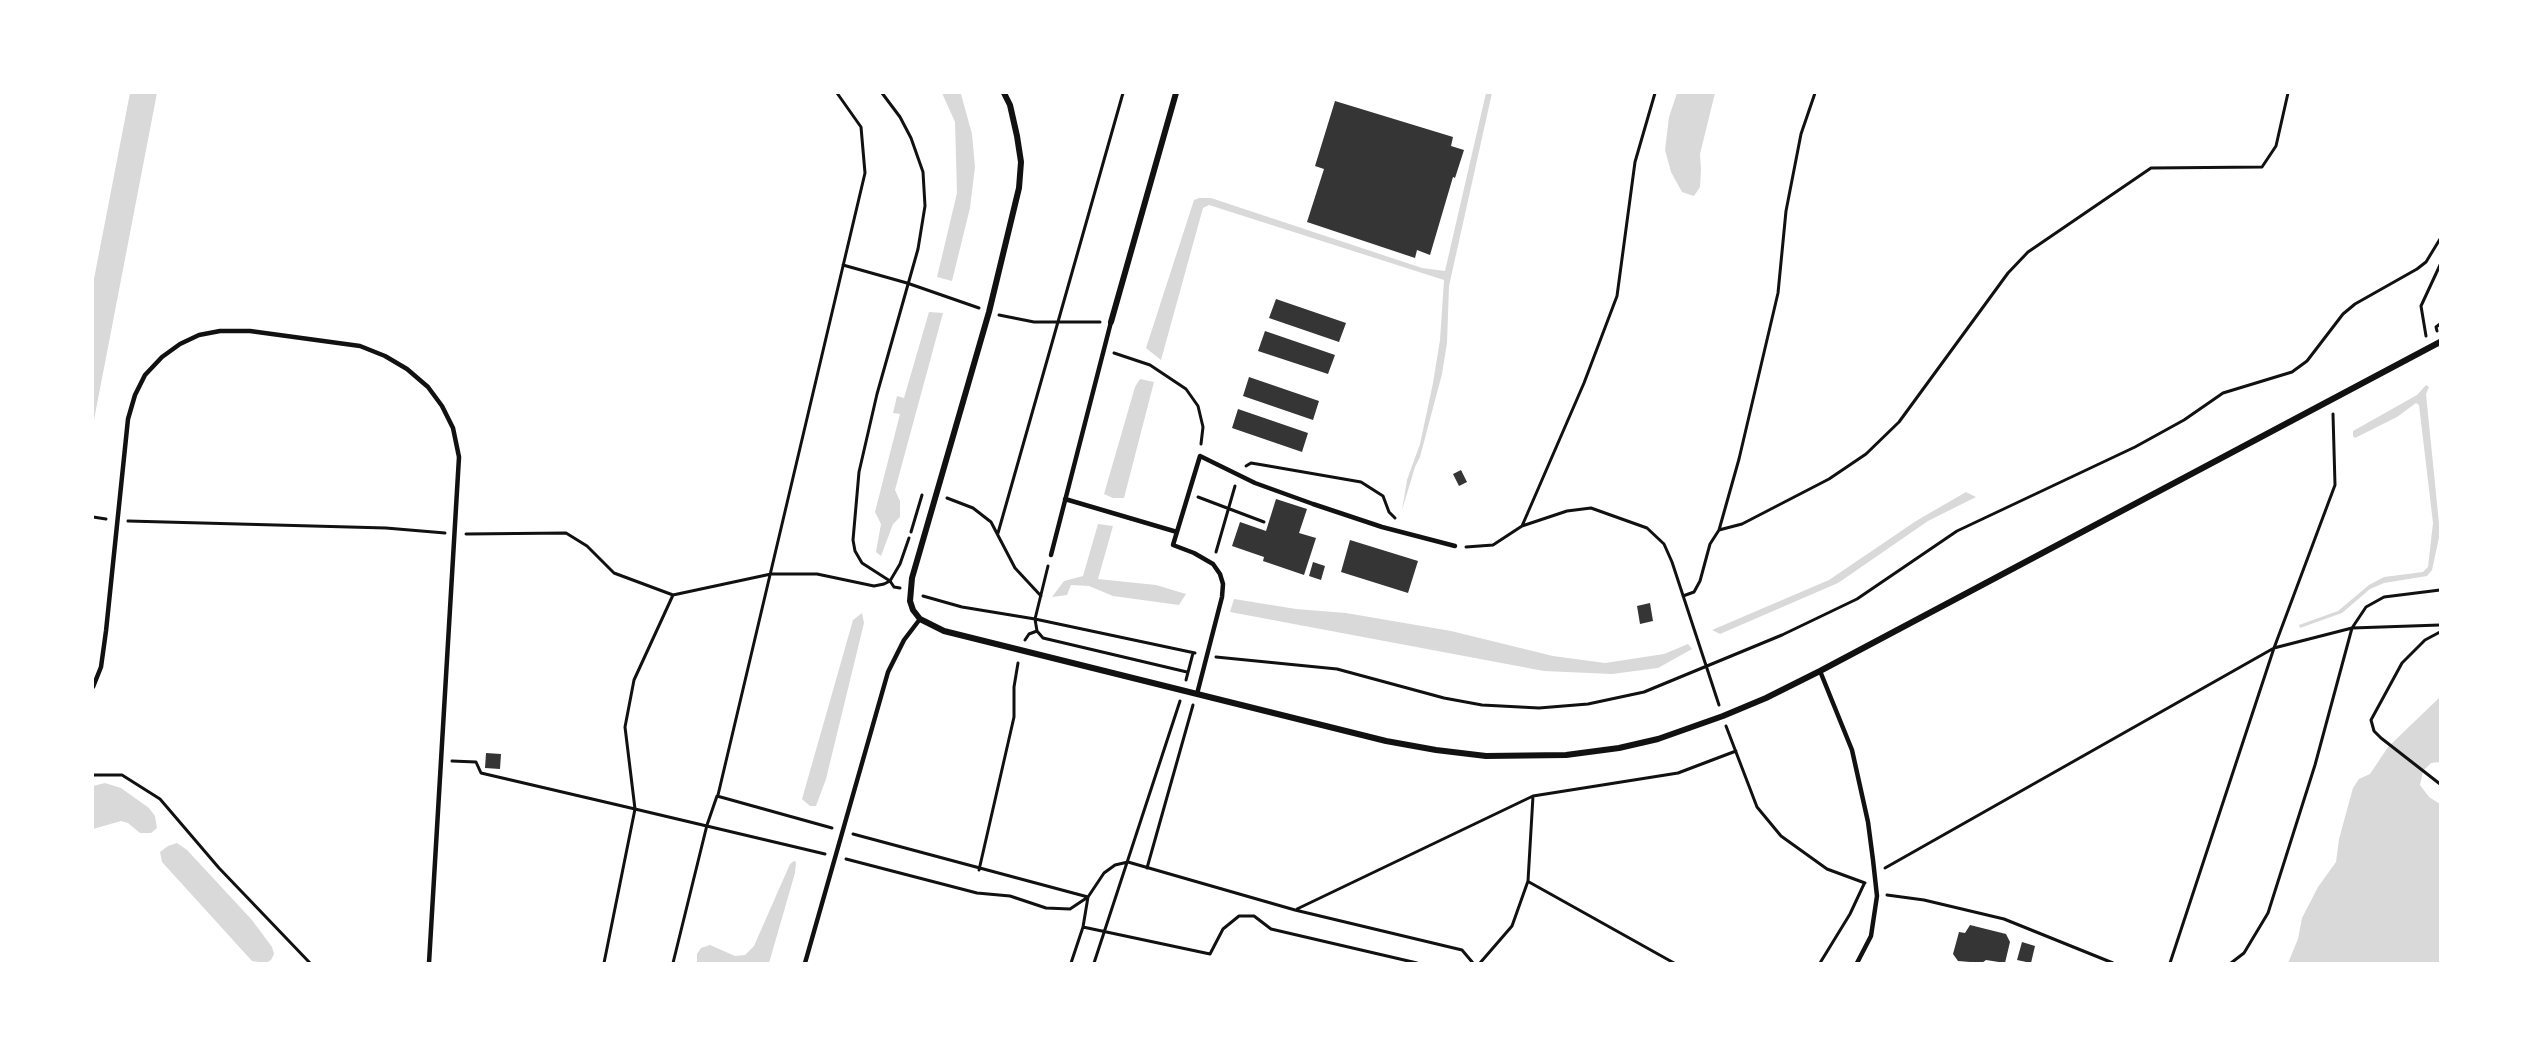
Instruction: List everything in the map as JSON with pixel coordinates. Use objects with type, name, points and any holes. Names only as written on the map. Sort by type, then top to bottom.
[{"type":"street","points":[[1004,93],[1010,105],[1017,136],[1021,162],[1019,188],[989,312],[912,578],[910,601],[920,618],[944,631],[1406,745],[1486,756],[1528,757],[1608,749],[1658,739],[1766,698],[2440,342]]},
{"type":"street","points":[[1111,322],[1176,93]]},
{"type":"lane","points":[[1051,555],[1111,322]]},
{"type":"lane","points":[[93,687],[100,667],[106,631],[128,419],[135,395],[145,375],[162,357],[180,344],[199,335],[220,331],[250,331],[360,346],[386,356],[407,369],[428,387],[442,406],[453,428],[459,457],[429,963]]},
{"type":"lane","points":[[1197,694],[1222,597],[1223,584],[1213,564],[1173,545],[1200,456],[1255,483],[1346,515],[1455,546]]},
{"type":"lane","points":[[1065,499],[1177,532]]},
{"type":"lane","points":[[805,963],[888,672],[904,640],[920,618]]},
{"type":"lane","points":[[1820,671],[1852,750],[1868,822],[1875,874],[1876,896],[1871,936],[1857,963]]},
{"type":"path","points":[[673,963],[707,825],[717,796],[866,173],[861,127],[837,93]]},
{"type":"path","points":[[882,93],[912,138],[923,172],[923,217],[918,249],[877,394],[860,472],[853,540],[855,551],[862,563],[890,581],[894,587],[952,604],[1035,619],[1206,656],[1337,669],[1444,698],[1482,705],[1539,708],[1588,704],[1644,692],[1782,635],[1857,599],[1957,531],[2135,447],[2184,420],[2223,393],[2292,372],[2307,361],[2343,314],[2355,304],[2417,269],[2426,262],[2440,239]]},
{"type":"path","points":[[997,533],[1123,93]]},
{"type":"path","points":[[1522,526],[1584,383],[1617,296],[1635,162],[1655,93]]},
{"type":"path","points":[[1683,596],[1694,592],[1700,581],[1710,544],[1719,530],[1739,459],[1778,293],[1786,211],[1801,134],[1815,93]]},
{"type":"path","points":[[1719,530],[1742,524],[1829,479],[1866,454],[1899,422],[2008,273],[2028,252],[2151,168],[2262,167],[2276,146],[2288,93]]},
{"type":"path","points":[[843,265],[907,283],[989,312],[1023,321],[1111,322]]},
{"type":"path","points":[[2428,348],[2421,306],[2440,265]]},
{"type":"path","points":[[1104,350],[1150,365],[1186,388],[1198,406],[1203,427],[1200,456]]},
{"type":"path","points":[[2170,963],[2274,648],[2335,485],[2332,410]]},
{"type":"path","points":[[1213,564],[1230,509],[1237,474],[1242,467],[1251,463],[1361,482],[1383,496],[1389,512],[1398,520]]},
{"type":"path","points":[[93,517],[116,520],[386,528],[454,534],[566,533],[587,546],[614,573],[673,594],[771,574],[817,574],[874,586],[890,581],[900,564],[922,495],[926,492],[973,508],[991,522],[1015,568],[1041,596]]},
{"type":"path","points":[[1188,494],[1264,522]]},
{"type":"path","points":[[1455,546],[1477,548],[1493,544],[1522,526],[1567,511],[1592,508],[1647,528],[1664,544],[1706,668]]},
{"type":"path","points":[[1051,555],[1035,619],[1037,631],[1043,638],[1052,642],[1113,653],[1201,675]]},
{"type":"path","points":[[2231,963],[2244,952],[2268,913],[2315,765],[2352,628],[2366,607],[2384,597],[2440,590]]},
{"type":"path","points":[[604,963],[635,809],[625,727],[634,680],[673,594]]},
{"type":"path","points":[[1875,874],[2274,648],[2352,628],[2440,625]]},
{"type":"path","points":[[979,870],[1014,717],[1014,687],[1021,650],[1029,634],[1037,631]]},
{"type":"path","points":[[2440,632],[2425,640],[2402,663],[2371,720],[2373,731],[2440,784]]},
{"type":"path","points":[[1094,963],[1183,690],[1192,653]]},
{"type":"path","points":[[1147,868],[1197,694]]},
{"type":"path","points":[[1295,910],[1533,796],[1678,773],[1736,752],[1757,807],[1781,836],[1827,869],[1865,883],[1875,880]]},
{"type":"path","points":[[441,760],[476,762],[481,773],[707,825],[977,892],[1010,897],[1046,908],[1070,909],[1088,897],[1104,873],[1115,865],[1128,862],[1295,910],[1462,950],[1473,963]]},
{"type":"path","points":[[93,775],[122,775],[160,799],[219,868],[310,963]]},
{"type":"path","points":[[717,796],[979,870],[1088,897]]},
{"type":"path","points":[[1480,963],[1512,926],[1528,882],[1533,796]]},
{"type":"path","points":[[1528,882],[1674,963]]},
{"type":"path","points":[[1820,963],[1850,914],[1865,883]]},
{"type":"path","points":[[1876,896],[1894,894],[2004,919],[2113,963]]},
{"type":"path","points":[[1071,963],[1083,927],[1088,897]]},
{"type":"path","points":[[1083,927],[1210,954],[1223,928],[1239,916],[1254,916],[1272,929],[1417,963]]},
{"type":"shaded area","points":[[130,93],[157,93],[93,425],[93,284]]},
{"type":"shaded area","points":[[942,93],[961,94],[972,134],[975,167],[970,208],[952,281],[937,277],[957,193],[955,122]]},
{"type":"shaded area","points":[[1486,93],[1492,93],[1449,286],[1447,343],[1442,374],[1420,457],[1402,510],[1407,480],[1420,444],[1433,383],[1440,340],[1444,280],[1209,205],[1203,208],[1161,360],[1146,348],[1194,200],[1199,198],[1211,198],[1422,268],[1445,271]]},
{"type":"shaded area","points":[[1677,93],[1715,93],[1700,154],[1700,187],[1694,196],[1682,192],[1671,172],[1665,150],[1669,117]]},
{"type":"shaded area","points":[[929,312],[943,313],[895,490],[900,501],[900,517],[893,524],[881,556],[876,552],[881,524],[875,512],[900,414],[893,413],[897,396],[904,398]]},
{"type":"shaded area","points":[[1140,379],[1154,382],[1124,498],[1113,498],[1104,494],[1135,387]]},
{"type":"shaded area","points":[[2426,385],[2429,387],[2426,394],[2440,533],[2432,570],[2427,576],[2384,583],[2370,589],[2342,613],[2300,628],[2299,625],[2338,611],[2369,585],[2384,577],[2423,572],[2428,567],[2433,523],[2419,405],[2416,403],[2397,417],[2355,438],[2353,436],[2353,431],[2417,395]]},
{"type":"shaded area","points":[[1966,492],[1976,497],[1928,521],[1838,583],[1720,634],[1712,630],[1829,580],[1916,521]]},
{"type":"shaded area","points":[[1098,524],[1113,526],[1098,579],[1156,585],[1186,594],[1179,605],[1113,596],[1089,586],[1071,585],[1067,595],[1052,597],[1064,581],[1083,576]]},
{"type":"shaded area","points":[[1234,599],[1296,609],[1346,613],[1451,631],[1553,656],[1605,663],[1664,654],[1688,644],[1692,649],[1658,668],[1612,674],[1544,671],[1230,612]]},
{"type":"shaded area","points":[[862,613],[864,623],[826,779],[816,806],[810,806],[802,799],[853,620]]},
{"type":"shaded area","points":[[2440,697],[2440,762],[2431,763],[2423,771],[2420,785],[2429,797],[2440,804],[2440,963],[2288,963],[2298,939],[2302,918],[2318,887],[2336,862],[2339,839],[2353,788],[2359,779],[2370,774],[2388,747]]},
{"type":"shaded area","points":[[105,783],[121,788],[149,808],[155,816],[157,828],[151,833],[140,833],[128,823],[121,821],[93,829],[93,786]]},
{"type":"shaded area","points":[[177,843],[187,850],[252,920],[272,947],[274,954],[271,960],[266,963],[252,961],[162,862],[160,852]]},
{"type":"shaded area","points":[[796,862],[795,873],[769,963],[697,963],[697,954],[701,948],[710,945],[735,956],[745,955],[754,946],[790,864]]},
{"type":"building","points":[[1335,101],[1453,137],[1451,146],[1464,150],[1455,178],[1453,177],[1430,255],[1417,250],[1415,258],[1307,222],[1324,169],[1315,166]]},
{"type":"building","points":[[1276,299],[1346,323],[1339,342],[1269,318]]},
{"type":"building","points":[[1265,331],[1335,355],[1328,374],[1258,351]]},
{"type":"building","points":[[1249,377],[1319,401],[1313,420],[1243,396]]},
{"type":"building","points":[[1238,409],[1308,433],[1302,452],[1232,428]]},
{"type":"building","points":[[1461,470],[1467,482],[1459,486],[1453,474]]},
{"type":"building","points":[[1276,499],[1307,509],[1299,533],[1316,538],[1304,575],[1263,561],[1264,557],[1232,546],[1240,522],[1266,531]]},
{"type":"building","points":[[1350,540],[1418,561],[1408,593],[1341,572]]},
{"type":"building","points":[[1313,562],[1325,566],[1321,580],[1309,576]]},
{"type":"building","points":[[1650,603],[1653,621],[1640,624],[1637,606]]},
{"type":"building","points":[[486,753],[501,754],[500,769],[485,768]]},
{"type":"building","points":[[1970,925],[2006,934],[2010,942],[2005,963],[1986,960],[1982,963],[1958,961],[1953,954],[1959,932],[1965,933]]},
{"type":"building","points":[[2022,942],[2035,946],[2031,963],[2017,960]]}]
